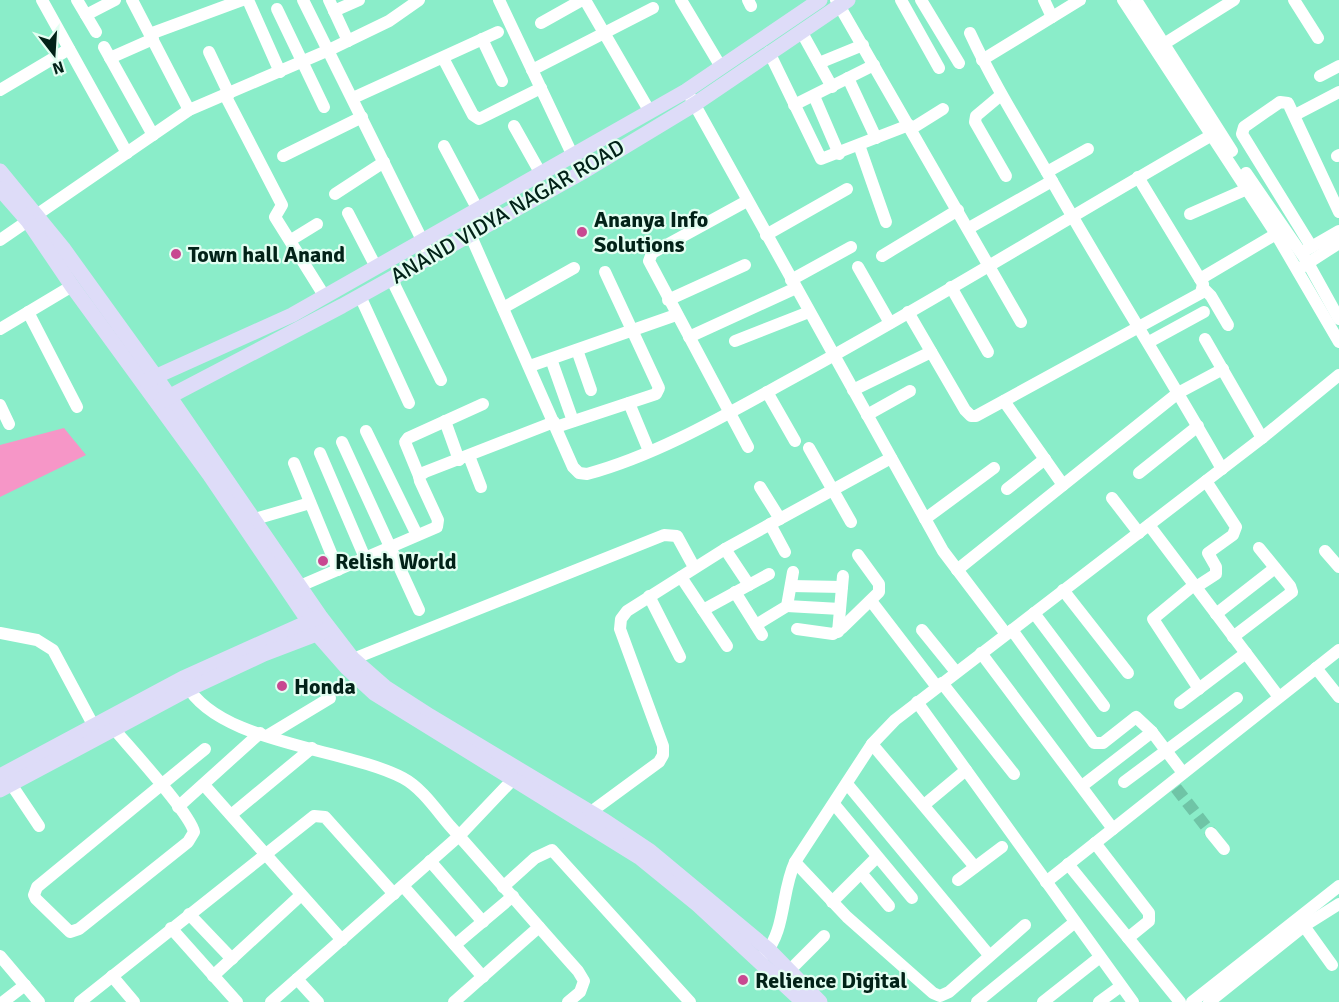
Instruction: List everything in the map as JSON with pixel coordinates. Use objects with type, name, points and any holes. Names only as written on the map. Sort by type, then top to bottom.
[{"type":"main road","name":"ANAND VIDYA NAGAR ROAD","points":[[141,383],[292,315],[650,112],[690,97],[721,67],[820,0]]},
{"type":"main road","name":"ANAND VIDYA NAGAR ROAD","points":[[162,400],[360,296],[580,172],[690,97],[769,52],[841,2]]},
{"type":"main road","points":[[0,171],[33,218],[156,377],[162,400],[215,484],[347,668],[374,693],[650,851],[764,955],[790,970],[820,1002]]},
{"type":"main road","points":[[0,189],[33,218],[72,286],[141,383],[162,400],[255,519],[300,586],[319,626],[385,687],[517,775]]},
{"type":"main road","points":[[4,783],[186,683],[264,654],[319,626]]},
{"type":"main road","points":[[764,955],[794,999]]},
{"type":"street","points":[[42,0],[126,153]]},
{"type":"street","points":[[77,0],[96,32]]},
{"type":"street","points":[[86,15],[115,0]]},
{"type":"street","points":[[132,0],[189,110]]},
{"type":"street","points":[[153,135],[107,52],[243,0]]},
{"type":"street","points":[[248,0],[280,72]]},
{"type":"street","points":[[303,0],[430,256]]},
{"type":"street","points":[[348,41],[331,5],[358,0]]},
{"type":"street","points":[[499,0],[580,172]]},
{"type":"street","points":[[541,23],[584,0],[650,112]]},
{"type":"street","points":[[681,0],[721,67]]},
{"type":"street","points":[[901,0],[939,68]]},
{"type":"street","points":[[921,0],[959,63]]},
{"type":"street","points":[[1044,0],[1052,17]]},
{"type":"street","points":[[982,60],[1080,0]]},
{"type":"street","points":[[1123,0],[1159,47],[1276,234],[1302,258]]},
{"type":"street","points":[[1136,0],[1159,47],[1212,135],[1302,258],[1339,317]]},
{"type":"street","points":[[1294,0],[1318,38]]},
{"type":"street","points":[[0,240],[189,110],[348,41],[389,21],[415,1]]},
{"type":"street","points":[[841,2],[874,65],[1021,322]]},
{"type":"street","points":[[1159,47],[1228,2]]},
{"type":"street","points":[[277,9],[324,107]]},
{"type":"street","points":[[532,70],[653,9]]},
{"type":"street","points":[[801,31],[832,87]]},
{"type":"street","points":[[352,98],[498,32]]},
{"type":"street","points":[[970,33],[1001,95],[1072,218],[1141,328],[1222,469]]},
{"type":"street","points":[[482,39],[502,81]]},
{"type":"street","points":[[819,63],[863,45]]},
{"type":"street","points":[[0,90],[69,50]]},
{"type":"street","points":[[209,52],[227,95],[282,205],[275,218],[325,297]]},
{"type":"street","points":[[769,52],[819,157],[825,159],[910,127],[943,109]]},
{"type":"street","points":[[442,58],[473,115],[479,119],[541,88]]},
{"type":"street","points":[[794,105],[874,65]]},
{"type":"street","points":[[1320,76],[1339,66]]},
{"type":"street","points":[[848,78],[876,138]]},
{"type":"street","points":[[1295,116],[1339,92]]},
{"type":"street","points":[[1001,95],[976,116],[975,122],[1006,176]]},
{"type":"street","points":[[814,96],[839,154]]},
{"type":"street","points":[[690,97],[925,519],[957,570],[1009,632],[1094,743],[1102,743],[1136,717],[1152,732],[1183,773]]},
{"type":"street","points":[[1339,212],[1288,103],[1281,102],[1241,130],[1262,166],[1339,342]]},
{"type":"street","points":[[283,156],[362,117]]},
{"type":"street","points":[[514,126],[541,174]]},
{"type":"street","points":[[470,234],[573,466],[579,472],[594,472],[649,451],[767,392],[1072,218],[1212,135]]},
{"type":"street","points":[[859,145],[886,222]]},
{"type":"street","points":[[444,146],[477,210]]},
{"type":"street","points":[[969,228],[1088,149]]},
{"type":"street","points":[[335,194],[384,162]]},
{"type":"street","points":[[1190,214],[1245,182],[1262,166]]},
{"type":"street","points":[[1138,177],[1228,325]]},
{"type":"street","points":[[766,235],[847,189]]},
{"type":"street","points":[[747,201],[649,256],[650,266],[731,411],[748,447]]},
{"type":"street","points":[[882,256],[958,210]]},
{"type":"street","points":[[348,213],[376,267]]},
{"type":"street","points":[[291,240],[317,224]]},
{"type":"street","points":[[1302,258],[1339,231]]},
{"type":"street","points":[[908,312],[968,414],[976,416],[1141,328],[1201,293],[1202,284],[1276,234]]},
{"type":"street","points":[[1302,258],[1339,243]]},
{"type":"street","points":[[689,337],[793,284],[851,248]]},
{"type":"street","points":[[668,300],[745,265]]},
{"type":"street","points":[[858,267],[890,322]]},
{"type":"street","points":[[503,308],[574,268]]},
{"type":"street","points":[[419,476],[555,424],[573,421],[656,394],[659,388],[606,272]]},
{"type":"street","points":[[391,278],[441,380]]},
{"type":"street","points":[[0,329],[72,286]]},
{"type":"street","points":[[951,287],[988,352]]},
{"type":"street","points":[[360,296],[409,403]]},
{"type":"street","points":[[28,312],[77,407]]},
{"type":"street","points":[[735,341],[809,312]]},
{"type":"street","points":[[1149,342],[1204,312]]},
{"type":"street","points":[[530,366],[676,315]]},
{"type":"street","points":[[1205,339],[1262,438]]},
{"type":"street","points":[[577,350],[591,390]]},
{"type":"street","points":[[853,390],[931,352]]},
{"type":"street","points":[[551,359],[573,421]]},
{"type":"street","points":[[957,570],[1178,393],[1223,369]]},
{"type":"street","points":[[764,955],[776,936],[788,879],[795,862],[848,785],[872,744],[889,725],[1262,438],[1339,375]]},
{"type":"street","points":[[867,415],[910,391]]},
{"type":"street","points":[[767,392],[795,441]]},
{"type":"street","points":[[1004,400],[1063,485]]},
{"type":"street","points":[[629,403],[649,451]]},
{"type":"street","points":[[300,586],[437,527],[439,524],[405,442],[408,438],[483,404]]},
{"type":"street","points":[[0,405],[9,424]]},
{"type":"street","points":[[445,421],[481,487]]},
{"type":"street","points":[[1139,472],[1198,426]]},
{"type":"street","points":[[366,431],[417,536]]},
{"type":"street","points":[[342,442],[418,610]]},
{"type":"street","points":[[809,448],[851,522]]},
{"type":"street","points":[[320,453],[365,558]]},
{"type":"street","points":[[586,816],[659,762],[663,755],[663,746],[620,629],[621,619],[627,610],[725,549],[891,458]]},
{"type":"street","points":[[1006,489],[1045,459]]},
{"type":"street","points":[[294,463],[338,570]]},
{"type":"street","points":[[925,519],[994,468]]},
{"type":"street","points":[[1199,689],[1153,619],[1195,586],[1216,574],[1216,567],[1208,553],[1233,534],[1236,527],[1206,481]]},
{"type":"street","points":[[760,488],[775,521],[785,552]]},
{"type":"street","points":[[1112,498],[1139,533]]},
{"type":"street","points":[[255,519],[310,503]]},
{"type":"street","points":[[1149,525],[1279,697]]},
{"type":"street","points":[[353,658],[664,535],[677,536],[694,567]]},
{"type":"street","points":[[1233,637],[1292,592],[1259,548]]},
{"type":"street","points":[[725,549],[749,585]]},
{"type":"street","points":[[1325,551],[1339,567]]},
{"type":"street","points":[[797,629],[826,634],[838,632],[879,592],[879,584],[858,555]]},
{"type":"street","points":[[1216,614],[1275,568]]},
{"type":"street","points":[[735,592],[759,630],[787,606],[793,572]]},
{"type":"street","points":[[703,610],[769,574]]},
{"type":"street","points":[[681,577],[727,646]]},
{"type":"street","points":[[791,586],[843,581],[838,632]]},
{"type":"street","points":[[1064,590],[1128,673]]},
{"type":"street","points":[[649,596],[680,657]]},
{"type":"street","points":[[871,601],[1014,774]]},
{"type":"street","points":[[787,606],[840,609]]},
{"type":"street","points":[[1034,613],[1104,706]]},
{"type":"street","points":[[922,630],[956,672]]},
{"type":"street","points":[[0,633],[37,640],[53,650],[103,727],[162,787],[193,827],[192,837],[79,929],[70,932],[36,899],[34,895],[37,887],[162,787],[206,749]]},
{"type":"street","points":[[1046,882],[1174,785],[1183,773],[1339,650]]},
{"type":"street","points":[[981,653],[1113,829]]},
{"type":"street","points":[[1180,703],[1246,653]]},
{"type":"street","points":[[1316,668],[1339,697]]},
{"type":"street","points":[[186,683],[212,712],[264,735],[402,777],[416,788],[578,971],[584,981],[580,992],[568,1002]]},
{"type":"street","points":[[178,807],[264,735],[330,698]]},
{"type":"street","points":[[1124,782],[1237,698]]},
{"type":"street","points":[[917,702],[1132,1002]]},
{"type":"street","points":[[1082,786],[1152,732]]},
{"type":"street","points":[[872,744],[975,867]]},
{"type":"street","points":[[231,815],[312,748]]},
{"type":"street","points":[[924,805],[966,770]]},
{"type":"street","points":[[271,1002],[459,836],[517,775]]},
{"type":"street","points":[[4,783],[39,826]]},
{"type":"street","points":[[204,785],[342,940]]},
{"type":"street","points":[[848,785],[989,955]]},
{"type":"street","points":[[834,804],[912,898]]},
{"type":"street","points":[[80,1002],[307,820],[321,815],[326,817],[455,945],[483,977]]},
{"type":"street","points":[[1211,833],[1224,849]]},
{"type":"street","points":[[1095,843],[1149,913],[1149,921],[1128,938]]},
{"type":"street","points":[[958,880],[1002,847]]},
{"type":"street","points":[[503,887],[535,858],[552,850],[686,998],[671,1002]]},
{"type":"street","points":[[832,902],[877,857]]},
{"type":"street","points":[[430,861],[483,922]]},
{"type":"street","points":[[795,862],[832,902],[933,993],[940,996],[950,992],[1025,925]]},
{"type":"street","points":[[1068,864],[1180,1002]]},
{"type":"street","points":[[861,873],[889,906]]},
{"type":"street","points":[[1192,1002],[1339,886]]},
{"type":"street","points":[[213,976],[301,895]]},
{"type":"street","points":[[455,945],[513,896]]},
{"type":"street","points":[[1209,1002],[1304,926],[1339,904]]},
{"type":"street","points":[[189,914],[232,958]]},
{"type":"street","points":[[977,1002],[1075,922]]},
{"type":"street","points":[[1304,926],[1332,965]]},
{"type":"street","points":[[454,1002],[539,927]]},
{"type":"street","points":[[171,928],[237,1002]]},
{"type":"street","points":[[790,970],[824,936]]},
{"type":"street","points":[[0,956],[39,1002]]},
{"type":"street","points":[[1042,1002],[1100,957]]},
{"type":"street","points":[[112,976],[134,1002]]},
{"type":"street","points":[[297,979],[318,1002]]},
{"type":"street","points":[[3,1002],[25,985]]},
{"type":"street","points":[[1099,1002],[1121,986]]},
{"type":"shaded area","points":[[64,428],[86,455],[0,497],[0,445]]},
{"type":"tunnel","points":[[1176,788],[1211,833]]},
{"type":"place","name":"Ananya Info Solutions","points":[[582,232]]},
{"type":"place","name":"Town hall Anand","points":[[176,254]]},
{"type":"place","name":"Relish World","points":[[323,561]]},
{"type":"place","name":"Honda","points":[[282,686]]},
{"type":"place","name":"Relience Digital","points":[[743,980]]}]
